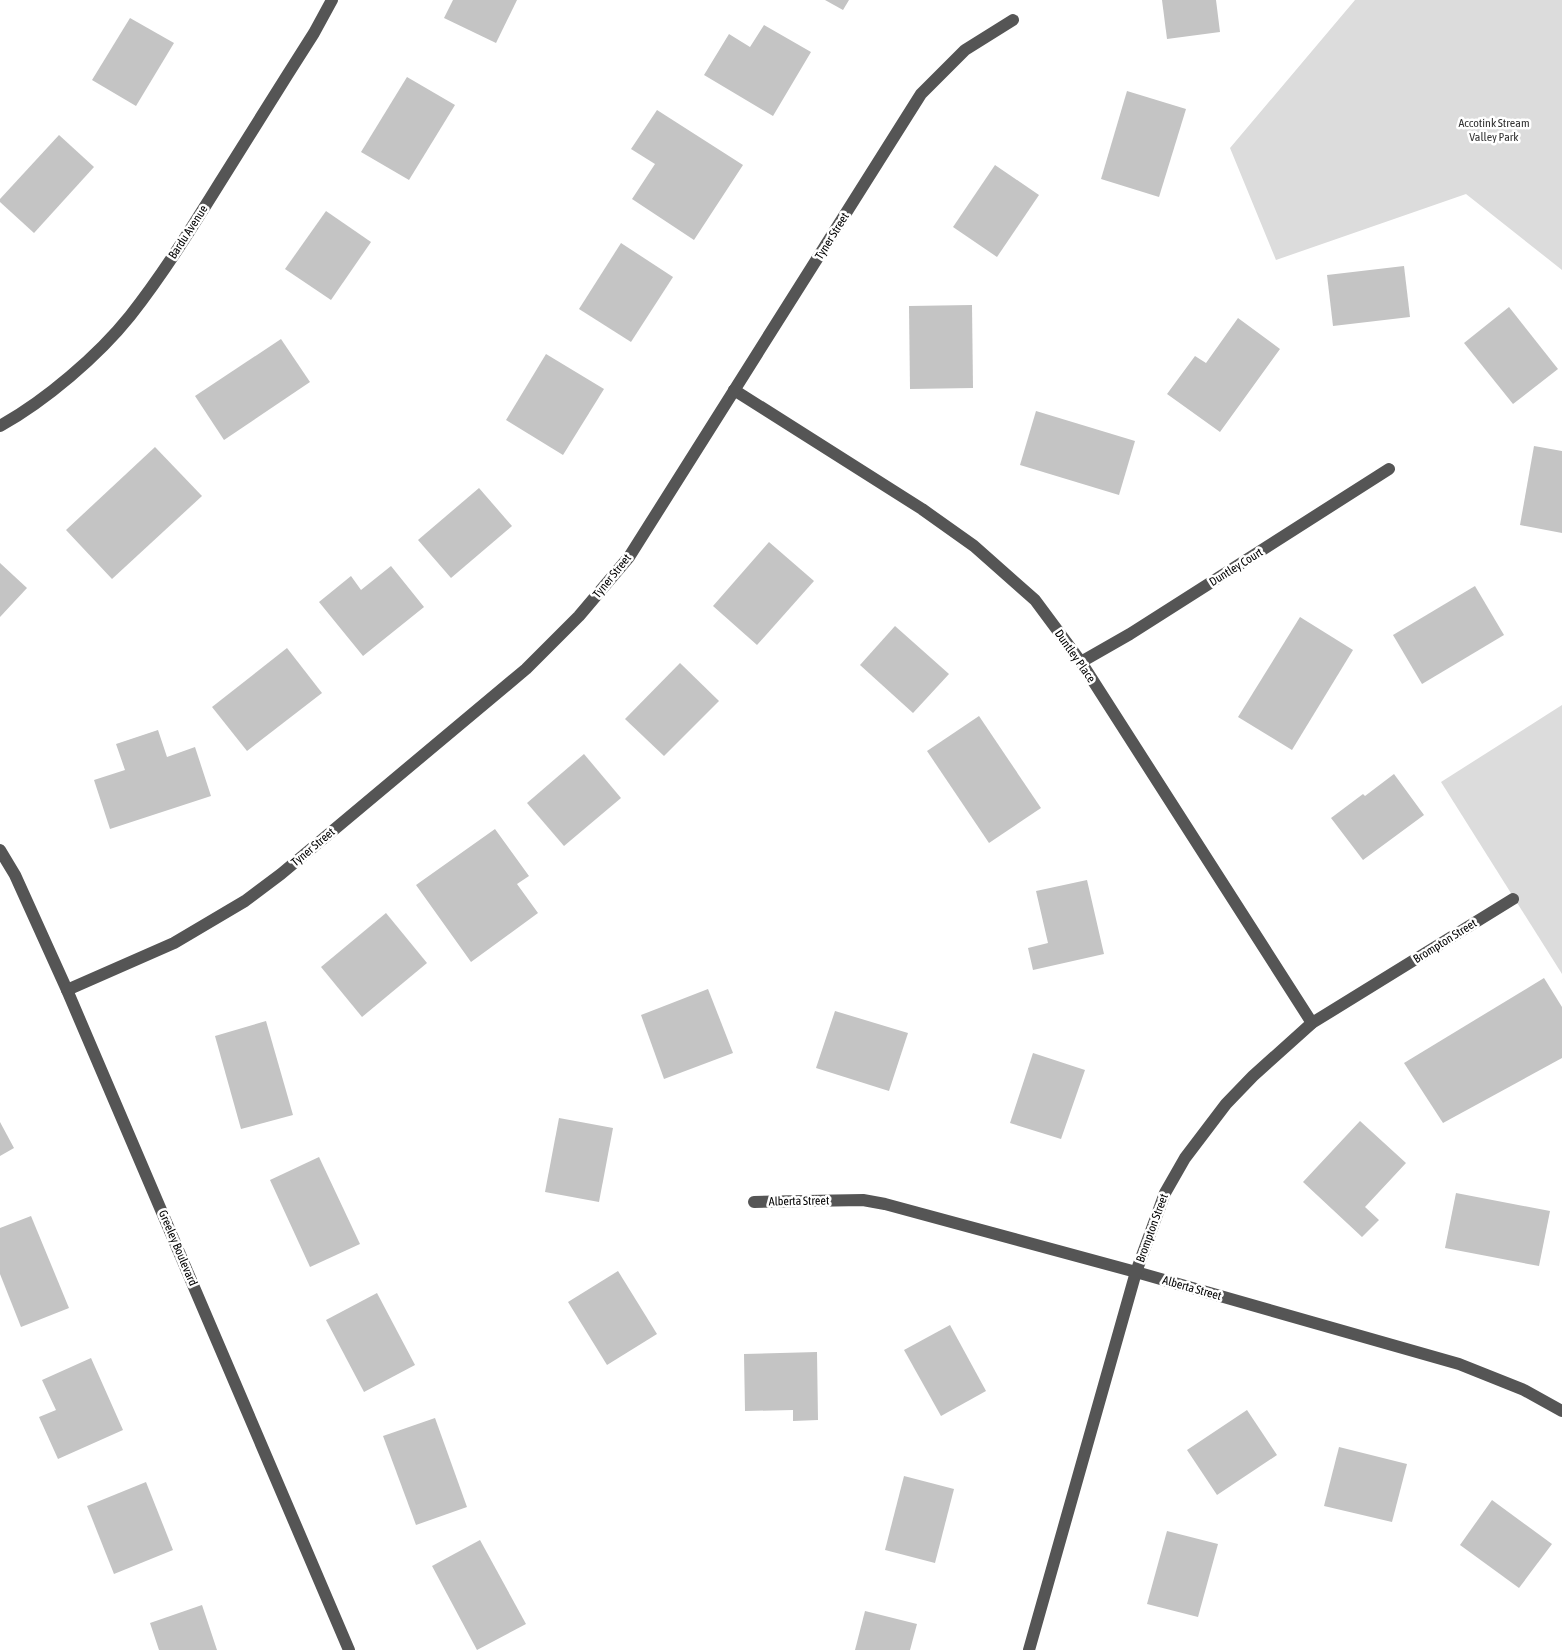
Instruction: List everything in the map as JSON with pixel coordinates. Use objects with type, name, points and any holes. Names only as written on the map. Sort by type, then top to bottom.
[{"type":"street","name":"Bardu Avenue","points":[[0,426],[60,384],[94,354],[129,317],[180,246],[314,33],[332,0]]},
{"type":"street","name":"Tyner Street","points":[[67,990],[174,943],[245,901],[281,874],[526,668],[579,616],[629,556],[921,94],[965,50],[1012,20]]},
{"type":"street","name":"Duntley Place","points":[[734,390],[922,509],[974,546],[1035,600],[1081,662],[1312,1023]]},
{"type":"street","name":"Duntley Court","points":[[1081,662],[1130,634],[1389,469]]},
{"type":"street","name":"Greeley Boulevard","points":[[0,850],[15,875],[67,990],[349,1650]]},
{"type":"street","name":"Brompton Street","points":[[1029,1650],[1136,1272],[1164,1193],[1185,1158],[1226,1104],[1252,1076],[1312,1023],[1513,899]]},
{"type":"street","name":"Alberta Street","points":[[754,1202],[862,1200],[885,1204],[1136,1272],[1459,1364],[1524,1390],[1562,1411]]},
{"type":"green space","name":"Accotink Stream Valley Park","points":[[1355,0],[1562,0],[1562,270],[1466,194],[1276,260],[1230,148]]},
{"type":"green space","points":[[1562,705],[1562,974],[1441,782]]},
{"type":"building","points":[[453,0],[517,0],[496,43],[444,18]]},
{"type":"building","points":[[825,0],[849,0],[843,10]]},
{"type":"building","points":[[1162,0],[1216,0],[1220,32],[1167,39]]},
{"type":"building","points":[[130,18],[174,43],[136,106],[92,80]]},
{"type":"building","points":[[764,25],[811,52],[773,116],[704,75],[729,34],[750,47]]},
{"type":"building","points":[[407,77],[455,105],[409,180],[361,152]]},
{"type":"building","points":[[1127,91],[1186,109],[1159,197],[1101,179]]},
{"type":"building","points":[[657,110],[743,165],[694,240],[632,199],[655,164],[631,149]]},
{"type":"building","points":[[59,135],[94,167],[34,233],[0,202],[0,199]]},
{"type":"building","points":[[995,165],[1039,195],[997,257],[953,227]]},
{"type":"building","points":[[326,211],[371,242],[331,300],[285,269]]},
{"type":"building","points":[[621,243],[673,277],[631,342],[579,309]]},
{"type":"building","points":[[1404,266],[1410,317],[1333,326],[1327,275]]},
{"type":"building","points":[[972,305],[973,388],[910,389],[909,306]]},
{"type":"building","points":[[1509,307],[1558,369],[1513,404],[1464,343]]},
{"type":"building","points":[[1238,318],[1280,349],[1220,432],[1167,394],[1195,356],[1206,363]]},
{"type":"building","points":[[281,339],[310,382],[224,440],[195,396]]},
{"type":"building","points":[[546,354],[604,389],[563,455],[506,420]]},
{"type":"building","points":[[1036,411],[1135,441],[1119,495],[1020,465]]},
{"type":"building","points":[[1534,446],[1562,451],[1562,533],[1520,525]]},
{"type":"building","points":[[155,447],[202,496],[112,579],[66,530]]},
{"type":"building","points":[[479,488],[512,526],[451,578],[418,540]]},
{"type":"building","points":[[769,542],[814,581],[757,645],[713,606]]},
{"type":"building","points":[[0,563],[27,588],[0,617]]},
{"type":"building","points":[[391,566],[424,607],[363,656],[319,602],[351,576],[361,590]]},
{"type":"building","points":[[1475,586],[1504,635],[1422,684],[1393,635]]},
{"type":"building","points":[[1300,617],[1353,650],[1292,750],[1238,717]]},
{"type":"building","points":[[895,626],[949,674],[913,713],[860,665]]},
{"type":"building","points":[[287,648],[322,693],[247,751],[212,707]]},
{"type":"building","points":[[680,663],[719,701],[664,756],[625,719]]},
{"type":"building","points":[[979,716],[1041,808],[989,843],[927,751]]},
{"type":"building","points":[[158,730],[167,757],[195,747],[211,796],[110,829],[94,780],[125,770],[116,744]]},
{"type":"building","points":[[584,754],[621,798],[564,846],[527,803]]},
{"type":"building","points":[[1394,774],[1424,815],[1363,860],[1331,818]]},
{"type":"building","points":[[495,829],[529,876],[517,884],[538,913],[471,962],[416,885]]},
{"type":"building","points":[[1087,880],[1104,954],[1033,970],[1028,948],[1048,943],[1036,891]]},
{"type":"building","points":[[386,913],[427,963],[362,1017],[321,967]]},
{"type":"building","points":[[1544,978],[1562,1007],[1562,1058],[1443,1123],[1404,1063]]},
{"type":"building","points":[[708,989],[733,1053],[664,1079],[641,1015]]},
{"type":"building","points":[[835,1011],[908,1033],[889,1091],[816,1068]]},
{"type":"building","points":[[266,1021],[293,1115],[241,1129],[215,1036]]},
{"type":"building","points":[[1033,1053],[1085,1070],[1061,1139],[1010,1123]]},
{"type":"building","points":[[559,1118],[613,1128],[599,1202],[545,1192]]},
{"type":"building","points":[[1360,1121],[1406,1163],[1365,1207],[1379,1220],[1362,1237],[1303,1182]]},
{"type":"building","points":[[0,1122],[14,1148],[0,1156]]},
{"type":"building","points":[[319,1157],[360,1244],[310,1267],[270,1180]]},
{"type":"building","points":[[1456,1193],[1550,1211],[1539,1266],[1445,1248]]},
{"type":"building","points":[[31,1216],[69,1308],[21,1327],[0,1274],[0,1228]]},
{"type":"building","points":[[618,1271],[657,1334],[607,1365],[568,1302]]},
{"type":"building","points":[[377,1293],[415,1365],[364,1392],[326,1320]]},
{"type":"building","points":[[950,1325],[986,1391],[941,1416],[904,1350]]},
{"type":"building","points":[[817,1352],[818,1420],[793,1421],[793,1410],[745,1411],[744,1354]]},
{"type":"building","points":[[91,1358],[123,1430],[58,1459],[39,1417],[56,1410],[42,1380]]},
{"type":"building","points":[[1247,1410],[1277,1455],[1217,1495],[1187,1450]]},
{"type":"building","points":[[435,1418],[467,1507],[416,1525],[383,1436]]},
{"type":"building","points":[[1339,1447],[1407,1464],[1392,1522],[1324,1506]]},
{"type":"building","points":[[904,1476],[954,1489],[935,1563],[885,1550]]},
{"type":"building","points":[[146,1482],[173,1550],[114,1574],[87,1506]]},
{"type":"building","points":[[1492,1500],[1552,1544],[1519,1588],[1460,1545]]},
{"type":"building","points":[[1167,1531],[1218,1544],[1198,1617],[1147,1604]]},
{"type":"building","points":[[480,1540],[526,1624],[477,1650],[432,1566]]},
{"type":"building","points":[[202,1605],[217,1650],[159,1650],[150,1623]]},
{"type":"building","points":[[865,1611],[917,1624],[910,1650],[855,1650]]}]
